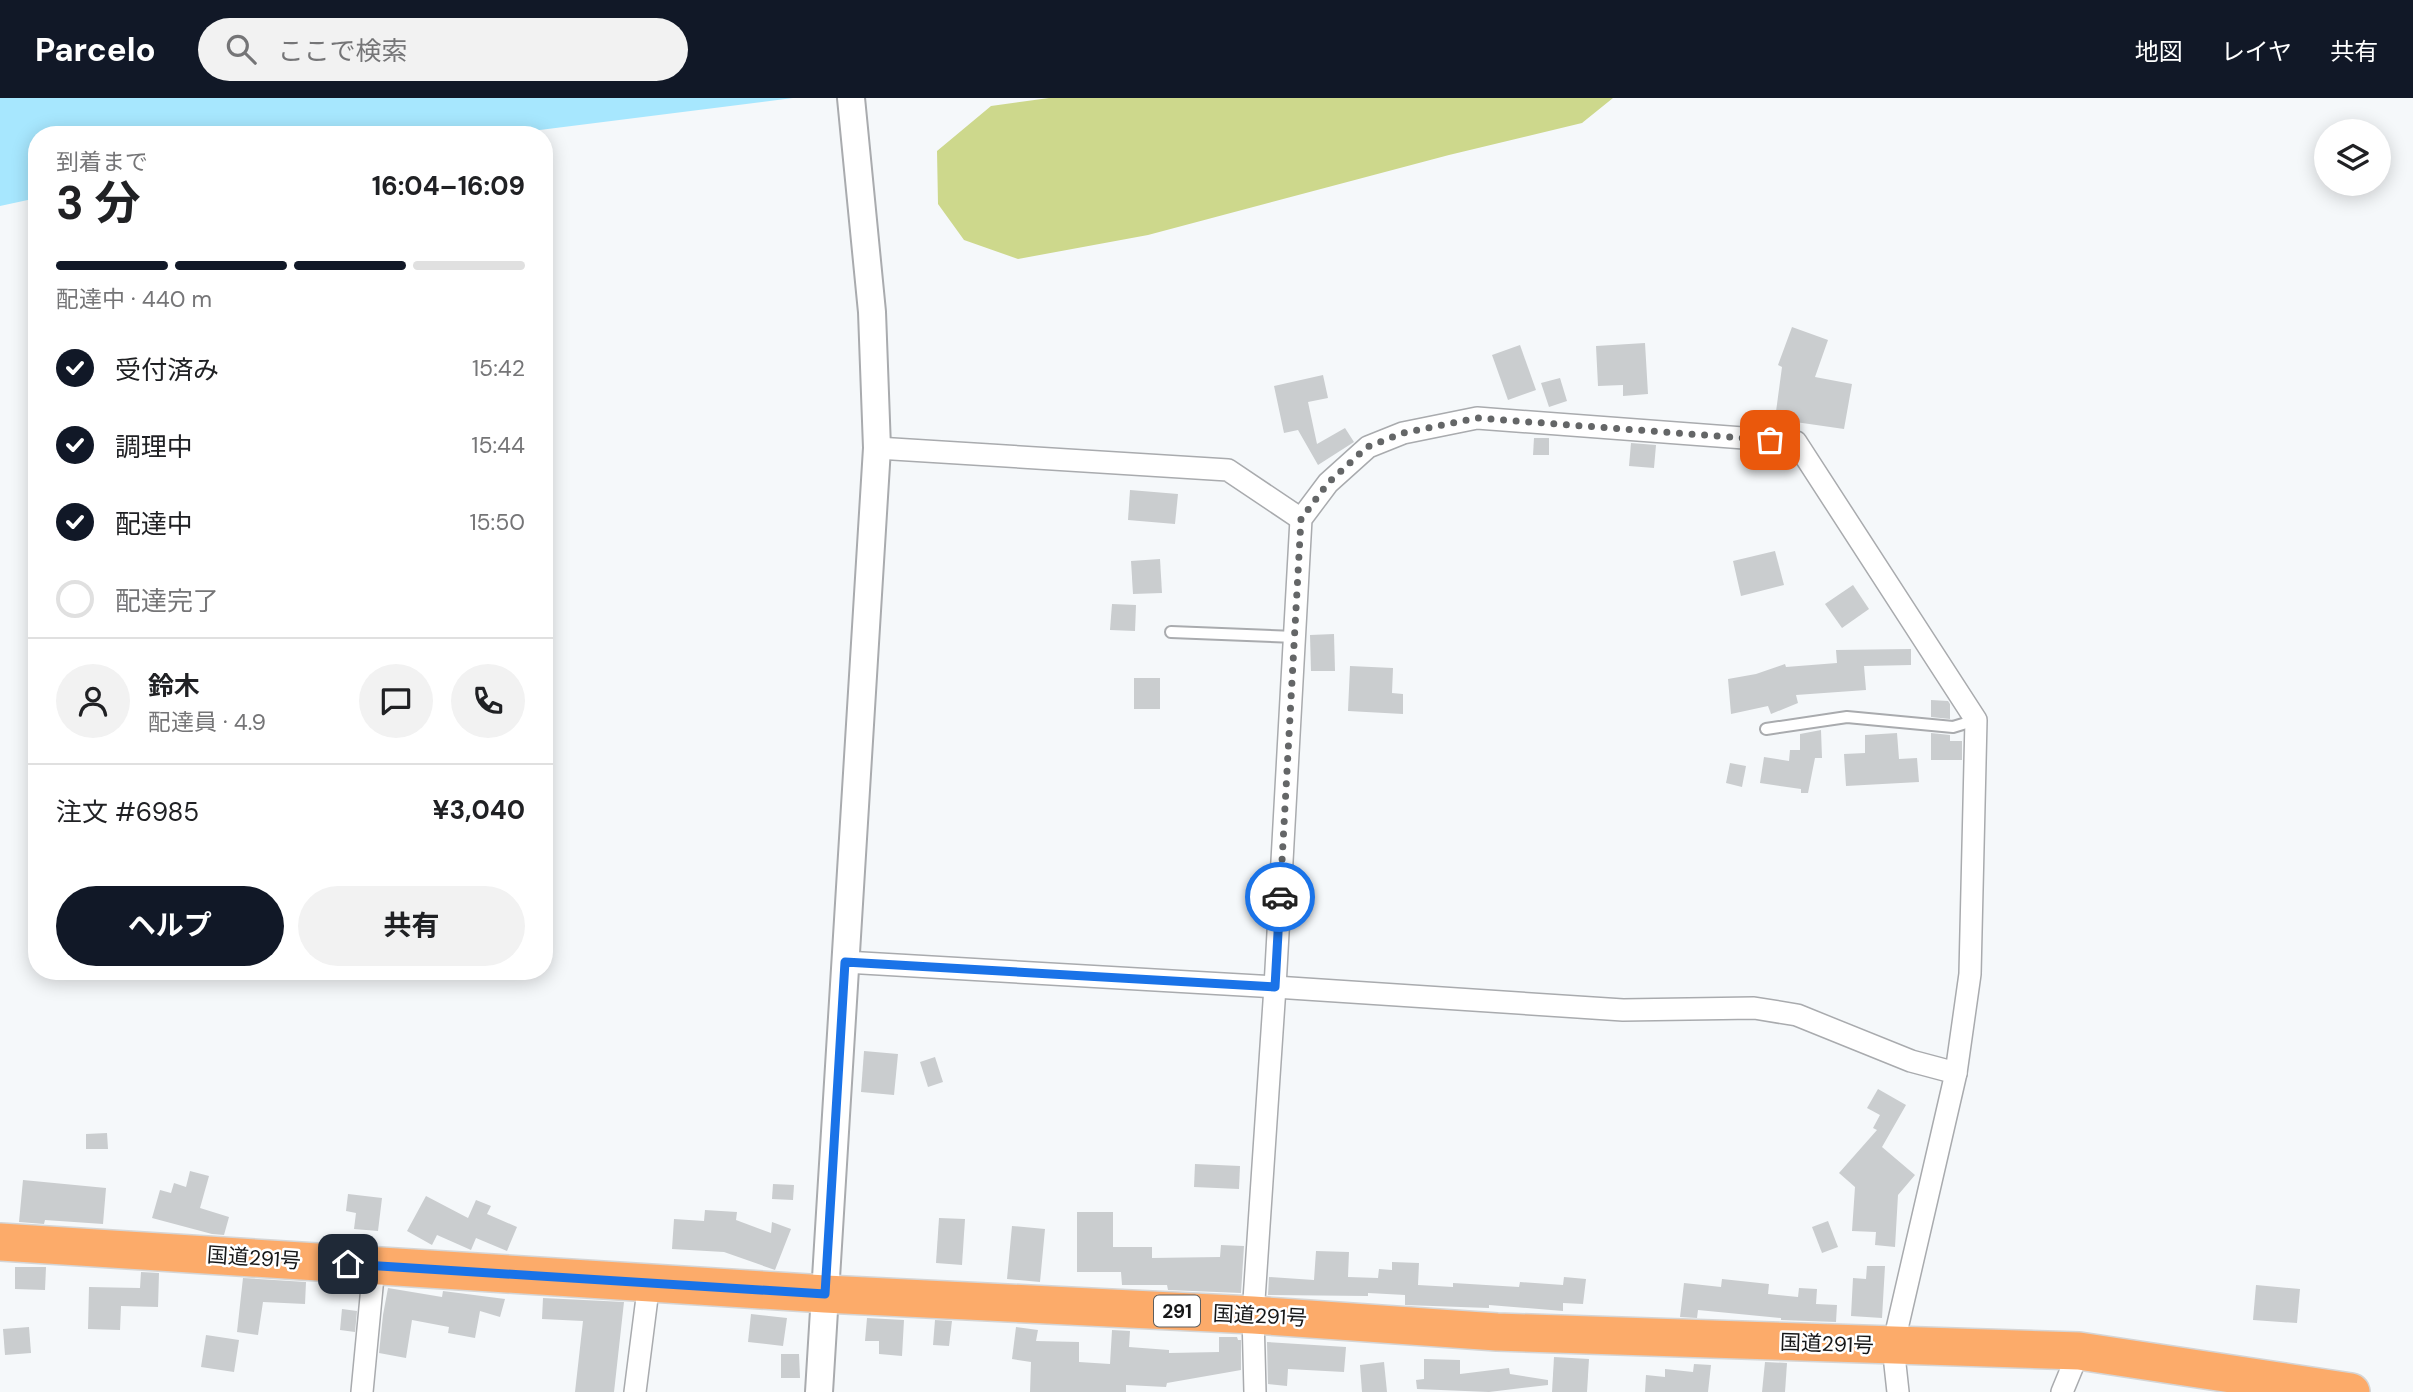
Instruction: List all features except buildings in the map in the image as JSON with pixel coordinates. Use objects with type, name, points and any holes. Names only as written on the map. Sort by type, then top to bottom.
[{"type":"highway","name":"国道291号","points":[[0,1242],[825,1294],[1253,1315],[1497,1332],[2079,1351],[2351,1392]]},
{"type":"street","points":[[818,1392],[877,448],[872,312],[851,98]]},
{"type":"street","points":[[1255,1392],[1253,1315],[1275,987],[1301,519],[1328,483],[1367,447],[1403,433],[1477,418],[1796,442],[1976,720],[1970,974],[1956,1073],[1893,1346],[1898,1392]]},
{"type":"street","points":[[877,448],[1228,470],[1301,519]]},
{"type":"street","points":[[845,962],[1623,1010],[1754,1008],[1797,1015],[1911,1060],[1956,1073]]},
{"type":"street","points":[[362,1392],[374,1266]]},
{"type":"street","points":[[635,1392],[649,1282]]},
{"type":"street","points":[[2062,1392],[2079,1351]]},
{"type":"lane","points":[[1171,632],[1295,637]]},
{"type":"lane","points":[[1766,729],[1847,717],[1953,727],[1976,720]]},
{"type":"green space","points":[[1049,98],[1613,98],[1582,123],[1449,155],[1148,235],[1018,259],[964,240],[938,204],[937,151],[991,106]]},
{"type":"water","points":[[0,98],[793,98],[553,128],[553,126],[28,126],[28,200],[0,206]]},
{"type":"way so far","points":[[1280,897],[1301,519],[1328,483],[1367,447],[1403,433],[1477,418],[1770,440]]},
{"type":"route","points":[[348,1264],[825,1294],[845,962],[1275,987],[1280,897]]}]
